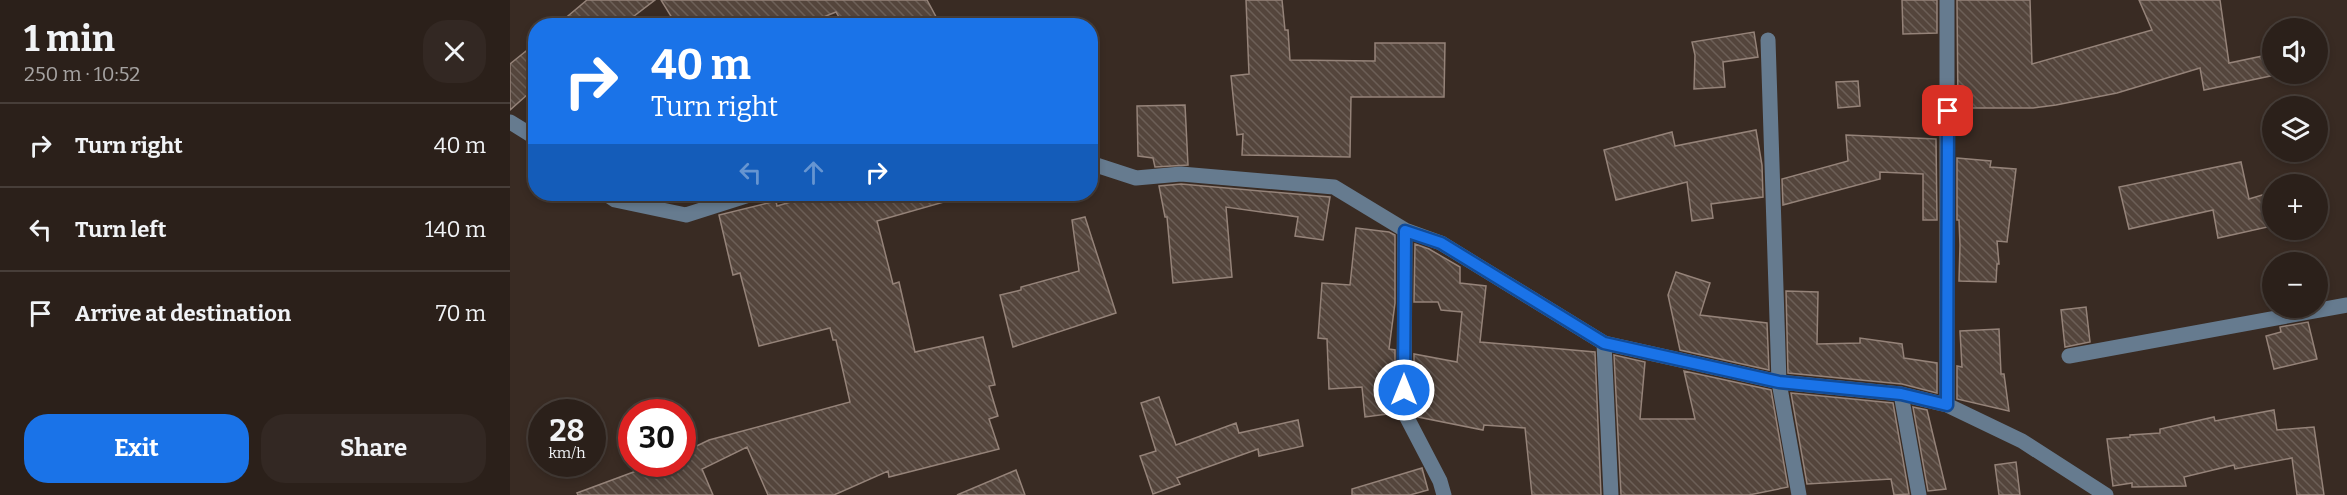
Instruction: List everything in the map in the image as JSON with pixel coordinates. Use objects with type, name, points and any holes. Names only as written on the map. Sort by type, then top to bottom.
[{"type":"street","points":[[1947,0],[1947,405]]},
{"type":"street","points":[[1768,40],[1779,382],[1799,495]]},
{"type":"street","points":[[510,122],[528,133]]},
{"type":"street","points":[[1098,166],[1136,178],[1181,174],[1334,187],[1405,231],[1441,243],[1604,343],[1779,382],[1901,394],[1947,405],[2022,441],[2106,495]]},
{"type":"street","points":[[620,201],[686,215],[730,201]]},
{"type":"street","points":[[1405,231],[1404,412],[1440,481],[1444,495]]},
{"type":"street","points":[[2069,356],[2347,305]]},
{"type":"street","points":[[1604,343],[1611,495]]},
{"type":"street","points":[[1901,394],[1919,495]]},
{"type":"building","points":[[587,0],[655,0],[631,18],[566,18]]},
{"type":"building","points":[[661,0],[927,0],[937,18],[839,18],[836,12],[821,18],[672,18]]},
{"type":"building","points":[[1246,0],[1282,0],[1285,30],[1288,30],[1290,60],[1375,61],[1375,43],[1445,43],[1444,97],[1351,97],[1350,157],[1242,155],[1243,134],[1237,135],[1231,76],[1249,74]]},
{"type":"building","points":[[1902,0],[1937,0],[1937,33],[1903,34]]},
{"type":"building","points":[[1957,0],[2030,0],[2032,64],[2152,30],[2139,0],[2220,0],[2229,63],[2262,56],[2262,78],[2204,90],[2200,68],[2117,93],[2056,105],[2033,108],[1958,108]]},
{"type":"building","points":[[1754,32],[1758,57],[1723,62],[1725,87],[1694,89],[1695,55],[1692,42]]},
{"type":"building","points":[[528,49],[528,94],[510,110],[510,64]]},
{"type":"building","points":[[1858,81],[1860,106],[1838,108],[1836,82]]},
{"type":"building","points":[[1185,105],[1188,165],[1155,167],[1153,158],[1138,156],[1137,106]]},
{"type":"building","points":[[1756,130],[1762,165],[1763,197],[1711,204],[1713,218],[1692,221],[1687,182],[1616,200],[1604,150],[1672,132],[1675,146]]},
{"type":"building","points":[[1846,135],[1936,139],[1937,220],[1923,220],[1923,174],[1880,172],[1880,179],[1783,205],[1782,179],[1848,161]]},
{"type":"building","points":[[1957,158],[1991,161],[1990,167],[2016,169],[2007,242],[1997,241],[1999,264],[1997,264],[1996,282],[1959,281]]},
{"type":"building","points":[[2241,162],[2249,199],[2262,195],[2262,228],[2218,238],[2213,210],[2129,229],[2119,187]]},
{"type":"building","points":[[1181,184],[1330,197],[1323,240],[1295,236],[1298,217],[1226,207],[1232,277],[1173,283],[1167,217],[1165,217],[1159,186]]},
{"type":"building","points":[[776,201],[777,206],[794,201],[947,201],[877,221],[893,284],[899,282],[915,352],[983,337],[995,385],[989,386],[998,416],[989,419],[999,449],[889,477],[888,471],[834,495],[768,495],[747,447],[702,469],[713,495],[578,495],[577,493],[620,477],[696,477],[696,446],[709,440],[850,402],[836,340],[833,340],[830,328],[759,346],[740,273],[733,275],[719,215]]},
{"type":"building","points":[[1085,217],[1116,313],[1013,347],[1000,295],[1079,271],[1072,220]]},
{"type":"building","points":[[1356,228],[1389,232],[1395,235],[1395,303],[1389,349],[1395,350],[1395,413],[1365,417],[1362,387],[1329,389],[1327,339],[1318,338],[1322,283],[1350,285]]},
{"type":"building","points":[[1415,244],[1429,249],[1460,267],[1460,283],[1486,286],[1480,342],[1595,352],[1601,495],[1532,495],[1525,428],[1484,425],[1483,430],[1418,417],[1414,410],[1414,354],[1457,362],[1462,312],[1441,310],[1438,302],[1414,302]]},
{"type":"building","points":[[1676,272],[1710,283],[1700,315],[1767,323],[1769,370],[1680,350],[1668,295]]},
{"type":"building","points":[[1786,291],[1818,292],[1817,344],[1860,343],[1860,338],[1902,344],[1904,358],[1937,363],[1937,393],[1902,384],[1788,373]]},
{"type":"building","points":[[2086,307],[2090,342],[2065,347],[2061,310]]},
{"type":"building","points":[[2308,322],[2317,359],[2274,369],[2266,336],[2281,332],[2280,327]]},
{"type":"building","points":[[1999,329],[2001,374],[2004,374],[2009,411],[1957,399],[1957,366],[1962,367],[1960,331]]},
{"type":"building","points":[[1614,355],[1645,362],[1640,419],[1695,419],[1684,371],[1771,390],[1788,487],[1749,495],[1621,495]]},
{"type":"building","points":[[1791,393],[1893,403],[1909,494],[1894,495],[1891,479],[1807,484]]},
{"type":"building","points":[[1159,397],[1176,445],[1236,423],[1239,433],[1298,420],[1303,446],[1259,456],[1258,449],[1177,478],[1180,484],[1153,494],[1140,456],[1156,451],[1141,403]]},
{"type":"building","points":[[1913,407],[1927,410],[1946,489],[1928,491]]},
{"type":"building","points":[[2274,410],[2277,430],[2314,427],[2324,495],[2297,495],[2292,458],[2235,469],[2234,465],[2184,477],[2186,486],[2132,487],[2132,483],[2113,486],[2107,439],[2160,433],[2160,429],[2214,417],[2215,421]]},
{"type":"building","points":[[2016,462],[2020,495],[1999,495],[1995,465]]},
{"type":"building","points":[[1422,468],[1428,490],[1410,495],[1352,495],[1352,489]]},
{"type":"building","points":[[1016,470],[1025,495],[957,495]]},
{"type":"route","points":[[1404,390],[1405,231],[1441,243],[1604,343],[1779,382],[1901,394],[1947,405],[1948,111]]}]
